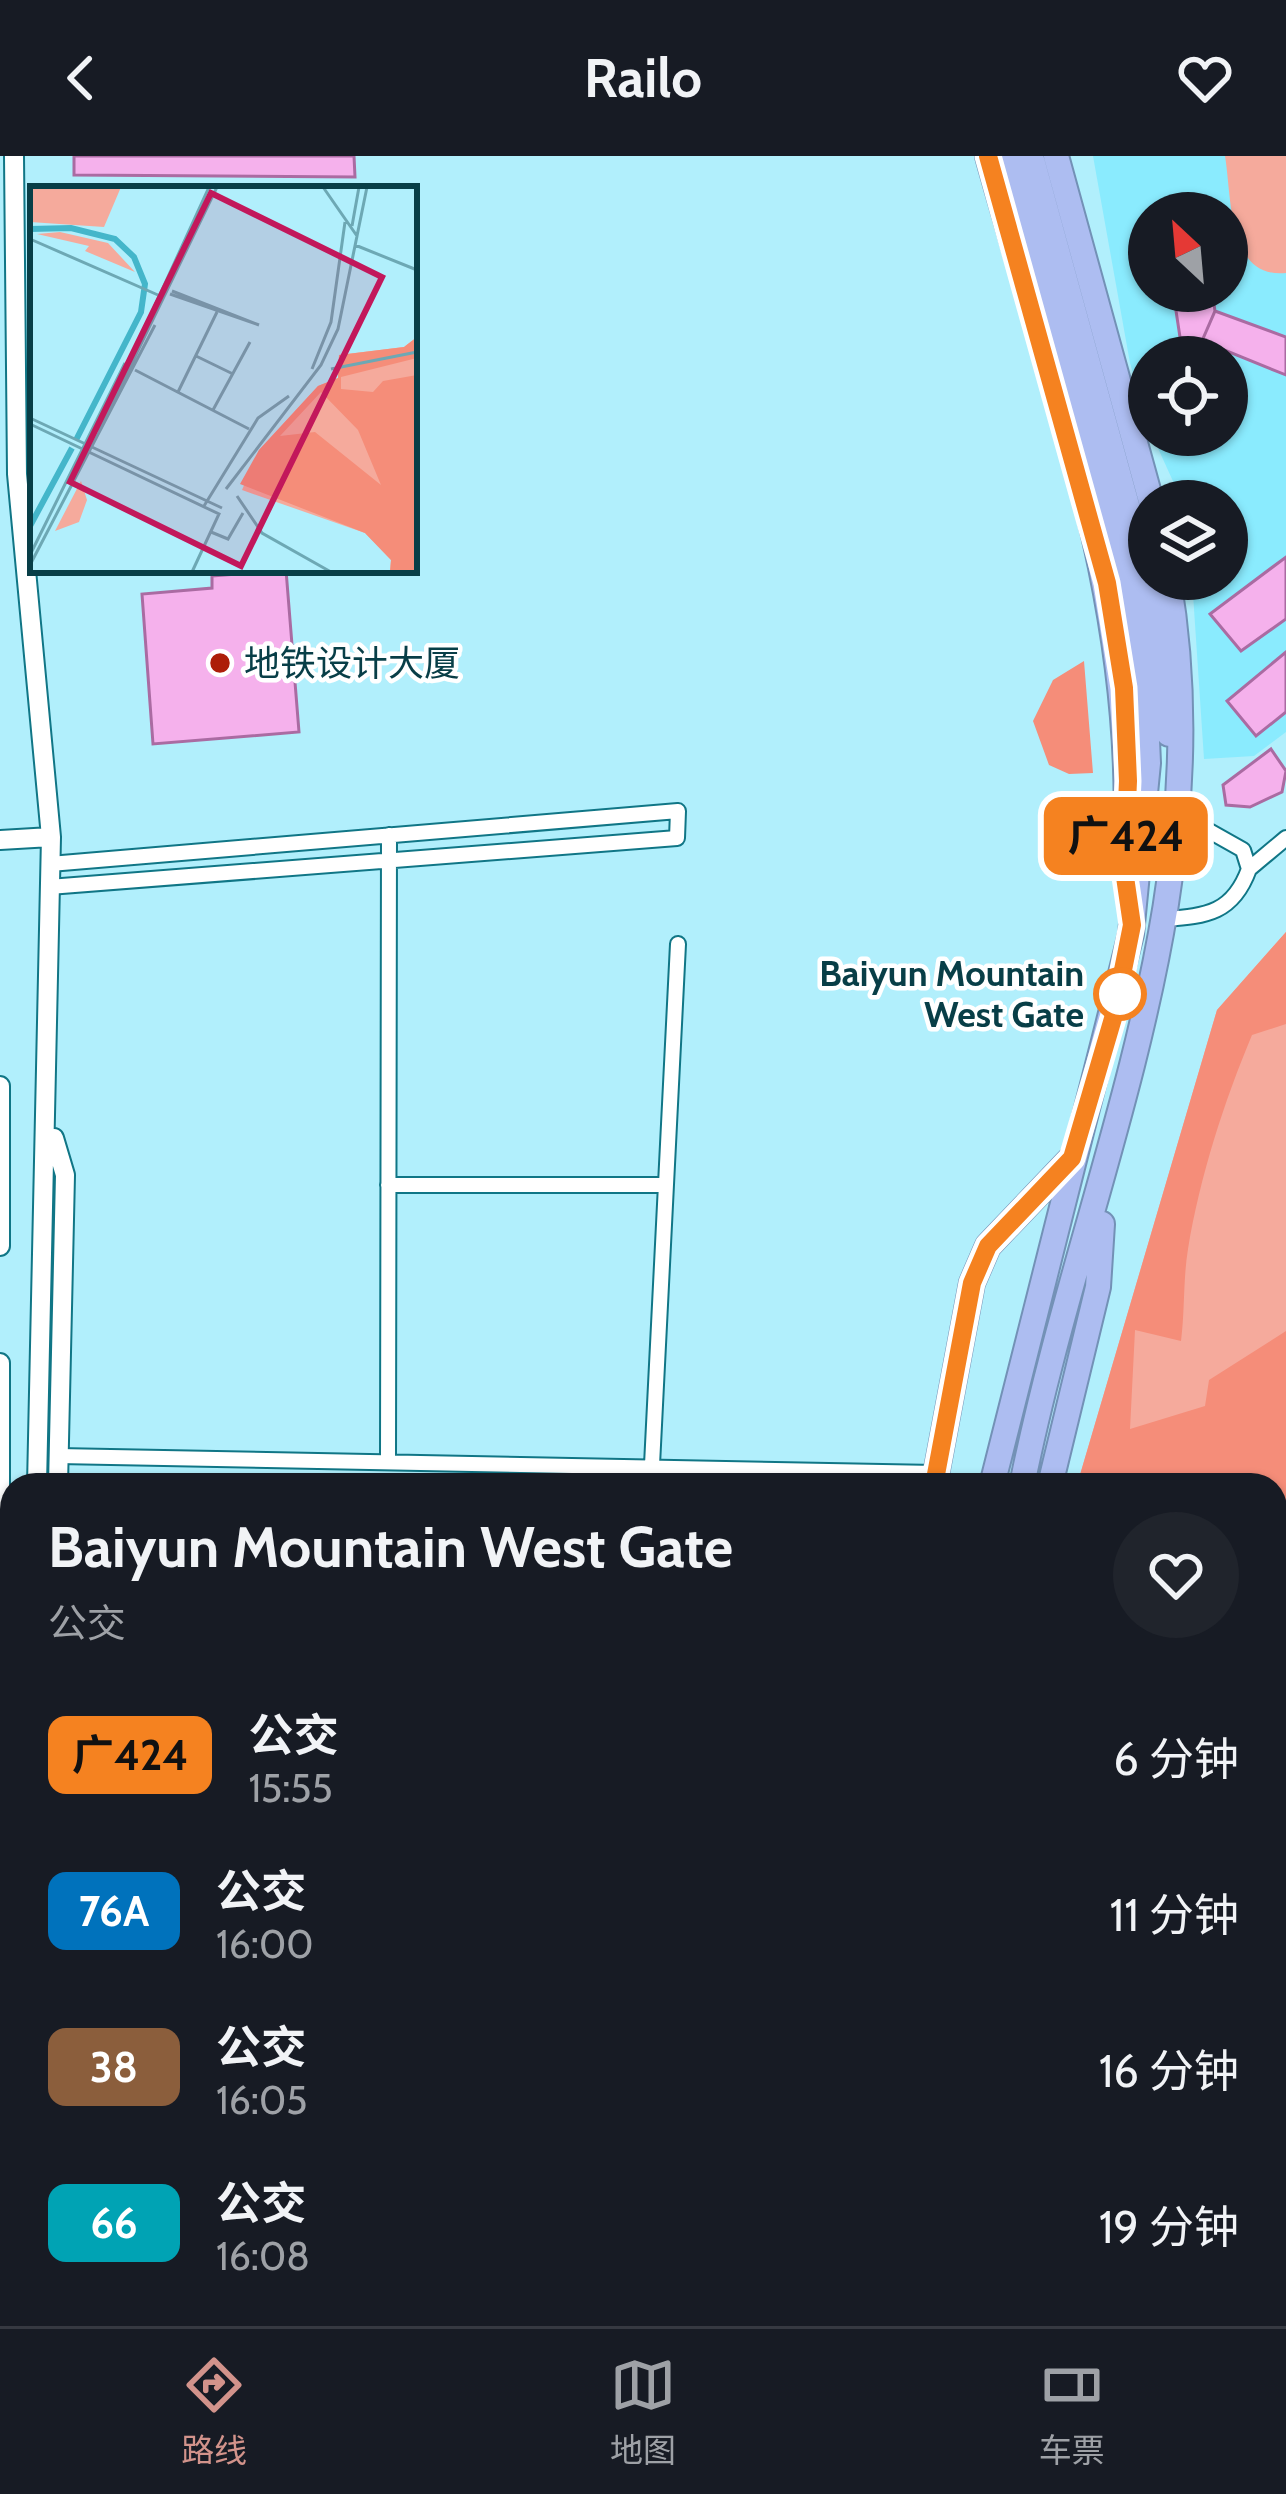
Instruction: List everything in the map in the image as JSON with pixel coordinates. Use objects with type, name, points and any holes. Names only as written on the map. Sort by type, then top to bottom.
[{"type":"highway","points":[[988,156],[1107,583],[1124,688],[1128,781],[1124,870],[1132,925]]},
{"type":"highway","points":[[1010,156],[1147,578],[1179,814]]},
{"type":"highway","points":[[995,1473],[1072,1158],[1112,1024],[1132,925],[1148,763],[1140,635],[1030,156]]},
{"type":"highway","points":[[1056,156],[1145,480]]},
{"type":"highway","points":[[1025,1473],[1149,1010],[1165,919],[1179,814],[1182,701],[1170,600]]},
{"type":"highway","points":[[936,1473],[972,1283],[988,1246],[1072,1158]]},
{"type":"highway","points":[[1052,1473],[1098,1287],[1105,1176]]},
{"type":"main road","points":[[14,156],[16,474],[51,837],[49,1119],[37,1473]]},
{"type":"main road","points":[[0,840],[51,837]]},
{"type":"main road","points":[[0,1086],[0,1246]]},
{"type":"main road","points":[[49,1119],[65,1175],[58,1473]]},
{"type":"main road","points":[[0,1363],[0,1827]]},
{"type":"street","points":[[50,864],[678,811],[677,838],[50,887]]},
{"type":"street","points":[[1179,814],[1243,850],[1249,869]]},
{"type":"street","points":[[388,1461],[389,835]]},
{"type":"street","points":[[1165,919],[1218,911],[1231,903],[1249,869],[1286,838]]},
{"type":"street","points":[[652,1466],[678,944]]},
{"type":"street","points":[[388,1185],[666,1185]]},
{"type":"street","points":[[58,1456],[804,1473]]},
{"type":"shaded area","points":[[1093,156],[1286,156],[1286,732],[1254,756],[1204,759],[1193,600],[1248,600],[1248,480],[1172,480],[1162,456],[1248,456],[1248,336],[1128,336],[1128,352]]},
{"type":"shaded area","points":[[1225,156],[1286,156],[1286,273],[1267,271],[1248,256],[1248,192],[1229,192]]},
{"type":"shaded area","points":[[1084,661],[1093,773],[1069,774],[1049,765],[1033,721],[1053,680]]},
{"type":"shaded area","points":[[1286,932],[1286,1473],[1081,1473],[1217,1010]]},
{"type":"shaded area","points":[[1286,932],[1286,1024],[1252,1035],[1223,1113],[1188,1249],[1181,1341],[1135,1330],[1130,1429],[1205,1406],[1209,1380],[1286,1331],[1286,1473],[1081,1473],[1217,1010]]},
{"type":"building","points":[[74,156],[354,156],[355,177],[74,175]]},
{"type":"building","points":[[1176,312],[1215,312],[1204,336],[1180,336]]},
{"type":"building","points":[[1218,312],[1286,337],[1286,375],[1248,360],[1248,336],[1204,336]]},
{"type":"building","points":[[1286,557],[1286,619],[1241,651],[1210,614],[1229,600],[1248,600],[1248,586]]},
{"type":"building","name":"地铁设计大厦","points":[[286,573],[299,732],[153,744],[142,594],[212,588],[212,576]]},
{"type":"building","points":[[1286,652],[1286,712],[1256,736],[1227,701]]},
{"type":"building","points":[[1271,749],[1286,771],[1282,792],[1250,807],[1226,805],[1223,785]]},
{"type":"bus line","name":"广424","points":[[936,1473],[972,1283],[988,1246],[1072,1158],[1121,988],[1132,925],[1124,870],[1128,781],[1124,688],[1107,583],[988,156]]},
{"type":"place","name":"地铁设计大厦","points":[[220,663]]},
{"type":"place","name":"Baiyun Mountain West Gate","points":[[1120,994]]}]
